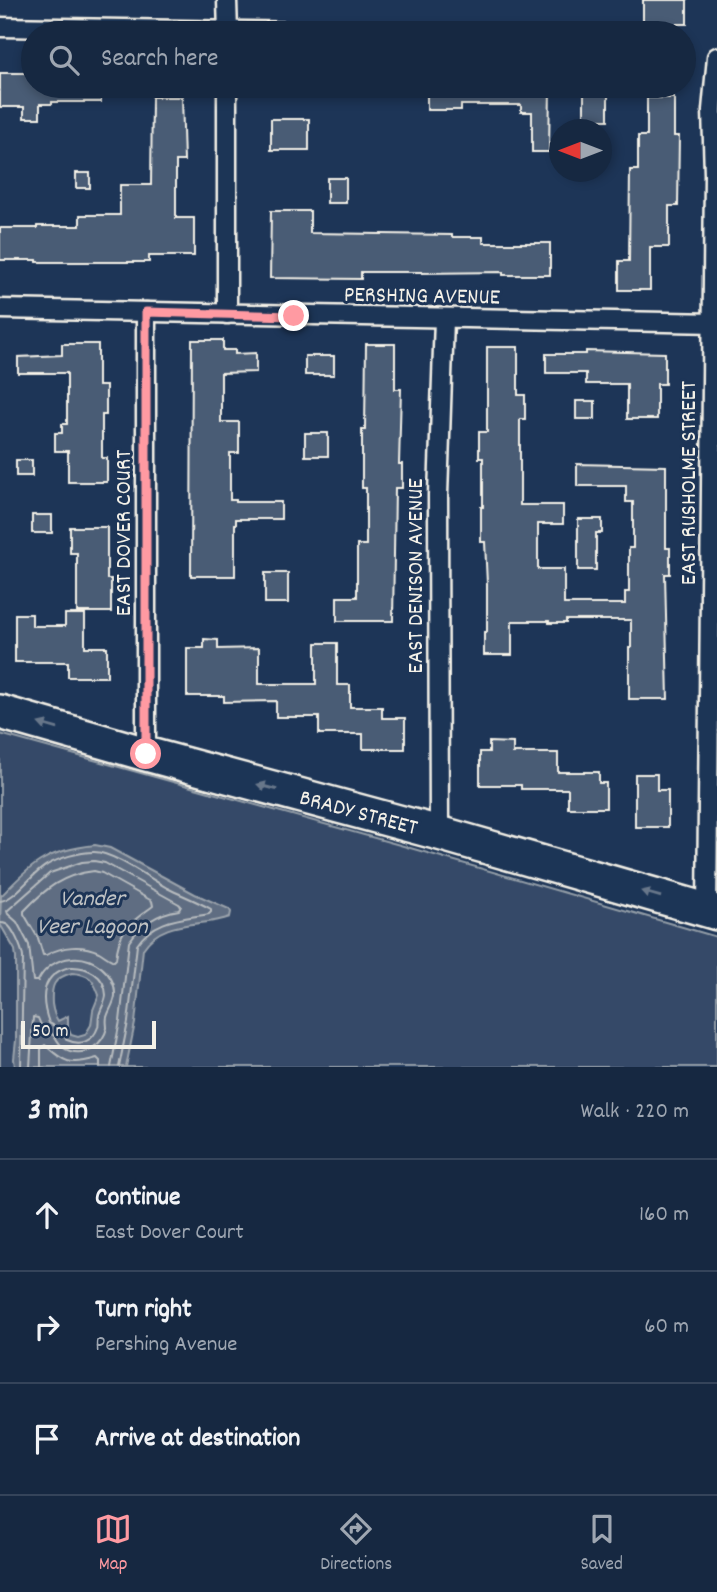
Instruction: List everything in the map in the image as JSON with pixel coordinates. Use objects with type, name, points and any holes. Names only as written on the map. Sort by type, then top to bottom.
[{"type":"highway","name":"BRADY STREET","points":[[0,712],[712,911]]},
{"type":"street","points":[[228,0],[228,21]]},
{"type":"street","points":[[0,27],[21,27]]},
{"type":"street","name":"EAST RUSHOLME STREET","points":[[712,911],[715,174],[712,110],[717,57]]},
{"type":"street","points":[[227,98],[227,314]]},
{"type":"street","name":"PERSHING AVENUE","points":[[0,309],[715,324]]},
{"type":"street","name":"EAST DOVER COURT","points":[[146,312],[146,754]]},
{"type":"street","name":"EAST DENISON AVENUE","points":[[439,833],[438,495],[444,319]]},
{"type":"shaded area","points":[[0,734],[400,845],[717,937],[717,1067],[0,1067]]},
{"type":"water","name":"Vander Veer Lagoon","points":[[95,845],[110,848],[195,894],[229,909],[230,917],[171,928],[151,939],[143,949],[135,1023],[126,1067],[15,1067],[16,958],[15,950],[0,924],[1,896],[25,872],[42,860],[75,848]],"holes":[[[72,973],[90,978],[99,995],[91,1025],[85,1035],[78,1037],[71,1035],[68,1016],[58,1021],[53,1011],[54,984],[61,977]]]},
{"type":"building","points":[[643,0],[687,0],[687,21],[643,21]]},
{"type":"building","points":[[0,73],[21,73],[21,98],[101,98],[101,102],[40,104],[40,118],[24,118],[24,107],[0,107]]},
{"type":"building","points":[[152,98],[182,98],[184,161],[176,161],[176,218],[194,218],[194,256],[149,256],[149,262],[0,260],[0,228],[80,226],[80,215],[120,215],[120,185],[151,185]]},
{"type":"building","points":[[427,98],[550,98],[549,152],[532,152],[532,112],[521,112],[521,105],[461,105],[461,110],[427,110]]},
{"type":"building","points":[[584,98],[608,98],[608,119],[584,119]]},
{"type":"building","points":[[647,98],[674,98],[674,136],[679,136],[678,206],[669,206],[669,247],[650,247],[650,290],[619,290],[619,261],[629,261],[630,170],[638,170],[638,136],[647,136]]},
{"type":"building","points":[[271,119],[309,119],[309,150],[271,150]]},
{"type":"building","points":[[76,173],[90,173],[90,188],[76,188]]},
{"type":"building","points":[[327,178],[346,178],[346,203],[327,203]]},
{"type":"building","points":[[271,211],[310,211],[310,233],[452,235],[483,237],[483,243],[550,243],[550,275],[503,275],[503,272],[361,272],[361,279],[270,278]]},
{"type":"building","points":[[192,340],[223,340],[223,350],[235,350],[235,354],[256,353],[256,372],[221,373],[221,422],[239,422],[239,453],[230,453],[230,500],[281,502],[281,519],[236,519],[235,576],[191,576]]},
{"type":"building","points":[[62,344],[98,344],[98,386],[106,386],[106,415],[102,415],[102,458],[107,458],[107,482],[68,482],[68,451],[55,451],[55,433],[62,433],[62,424],[67,424],[67,373],[18,373],[18,357],[62,355]]},
{"type":"building","points":[[366,344],[395,344],[395,389],[401,389],[399,464],[402,464],[402,488],[395,488],[393,621],[337,621],[337,597],[357,597],[357,545],[366,545],[362,430],[365,430]]},
{"type":"building","points":[[487,347],[518,347],[518,395],[525,395],[525,419],[520,419],[520,505],[563,505],[563,524],[538,524],[538,569],[564,569],[564,604],[625,604],[625,592],[629,592],[633,502],[626,502],[626,486],[577,486],[577,464],[666,466],[666,548],[670,548],[670,574],[665,574],[668,699],[629,699],[631,620],[566,620],[566,623],[512,621],[512,655],[484,655],[487,584],[485,542],[481,542],[483,458],[479,458],[479,432],[487,432]]},
{"type":"building","points":[[586,351],[665,353],[665,384],[657,384],[657,419],[627,419],[627,384],[586,384],[586,373],[546,373],[546,354],[586,354]]},
{"type":"building","points":[[305,356],[334,356],[334,375],[305,375]]},
{"type":"building","points":[[576,401],[595,401],[595,419],[576,419]]},
{"type":"building","points":[[305,433],[328,433],[328,456],[305,456]]},
{"type":"building","points":[[16,460],[32,460],[32,476],[16,476]]},
{"type":"building","points":[[32,515],[52,515],[52,533],[32,533]]},
{"type":"building","points":[[578,519],[602,519],[602,533],[596,533],[596,570],[578,570]]},
{"type":"building","points":[[70,527],[107,527],[107,579],[111,579],[111,612],[77,612],[77,553],[70,553]]},
{"type":"building","points":[[265,573],[288,573],[288,603],[265,603]]},
{"type":"building","points":[[15,614],[32,614],[32,626],[65,626],[65,614],[85,614],[85,647],[107,647],[107,677],[68,677],[68,662],[15,662]]},
{"type":"building","points":[[204,639],[218,640],[218,649],[259,648],[259,684],[316,684],[316,643],[337,643],[337,685],[350,685],[350,707],[382,707],[382,718],[405,718],[405,749],[363,749],[363,734],[319,734],[319,717],[276,717],[276,701],[224,702],[224,696],[187,696],[187,648],[204,648]]},
{"type":"building","points":[[489,742],[513,743],[513,753],[558,753],[558,772],[599,772],[599,783],[606,783],[606,808],[568,808],[568,789],[521,789],[521,785],[480,785],[480,752],[489,752]]},
{"type":"building","points":[[635,774],[657,774],[657,790],[668,790],[668,827],[635,827]]},
{"type":"route","points":[[146,754],[146,312],[294,316]]}]
